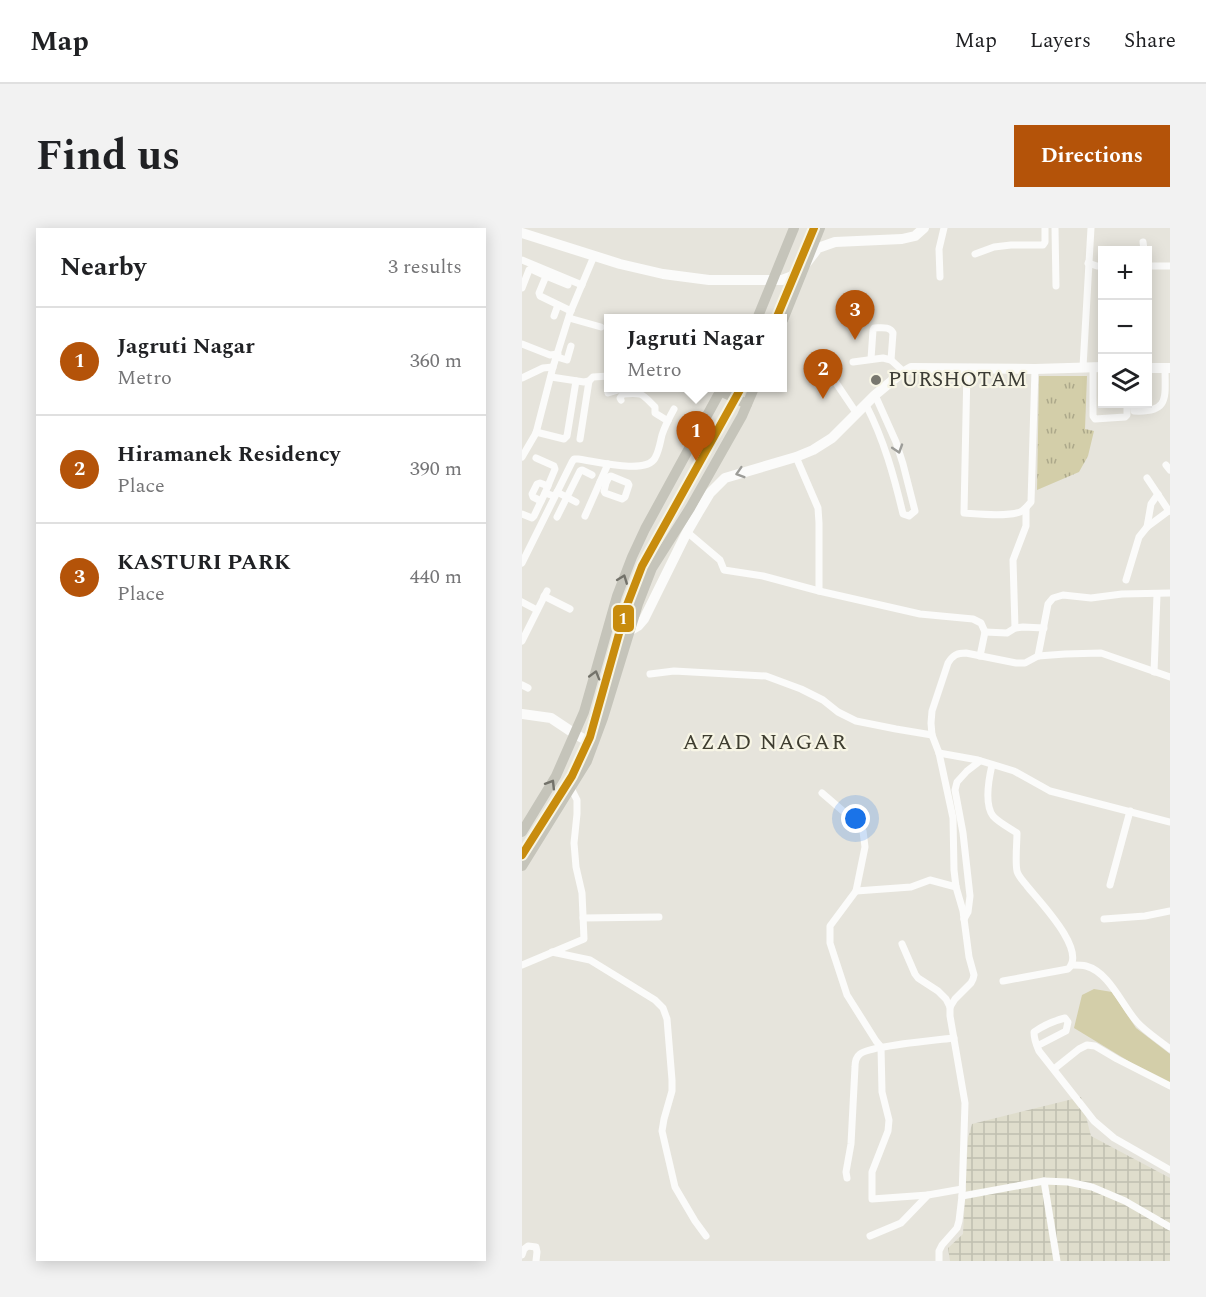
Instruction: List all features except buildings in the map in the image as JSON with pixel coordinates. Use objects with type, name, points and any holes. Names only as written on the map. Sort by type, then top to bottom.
[{"type":"main road","points":[[759,314],[794,228]]},
{"type":"main road","points":[[785,314],[818,232]]},
{"type":"main road","points":[[522,832],[556,776],[584,712],[616,596],[632,557],[719,392]]},
{"type":"main road","points":[[726,392],[747,404]]},
{"type":"main road","points":[[522,866],[587,761],[652,568],[690,508],[742,416],[752,392]]},
{"type":"main road","points":[[584,712],[603,718]]},
{"type":"street","points":[[522,233],[594,256],[663,274],[710,280],[782,280],[798,274],[818,248],[835,242],[902,239],[915,236],[924,228]]},
{"type":"street","points":[[940,277],[939,249],[944,228]]},
{"type":"street","points":[[975,254],[1011,245],[1043,245],[1045,228]]},
{"type":"street","points":[[1054,228],[1056,286]]},
{"type":"street","points":[[1091,228],[1086,317],[1093,367],[1093,416],[1095,419],[1125,417],[1127,408]]},
{"type":"street","points":[[522,457],[536,432],[570,314],[594,256]]},
{"type":"street","points":[[522,260],[582,285]]},
{"type":"street","points":[[1088,263],[1098,266]]},
{"type":"street","points":[[1152,266],[1170,266]]},
{"type":"street","points":[[522,288],[531,269],[568,285]]},
{"type":"street","points":[[546,276],[539,293],[540,297],[558,305],[570,314],[601,327]]},
{"type":"street","points":[[554,316],[558,305]]},
{"type":"street","points":[[871,359],[874,328],[889,328],[893,333],[891,360]]},
{"type":"street","points":[[522,344],[567,360],[574,347],[561,343]]},
{"type":"street","points":[[854,362],[884,358],[891,360],[904,372]]},
{"type":"street","points":[[822,362],[857,414]]},
{"type":"street","points":[[522,378],[543,368],[553,367]]},
{"type":"street","points":[[631,630],[644,619],[687,532],[710,493],[725,478],[813,450],[832,438],[875,395],[911,368],[1093,367]]},
{"type":"street","points":[[967,368],[964,513],[1003,514],[1019,512],[1031,501],[1035,369]]},
{"type":"street","points":[[1133,408],[1134,411],[1137,411],[1155,410],[1160,407],[1165,396],[1167,368]]},
{"type":"street","points":[[550,377],[584,382],[593,377],[604,376]]},
{"type":"street","points":[[536,432],[564,439],[567,436],[576,381]]},
{"type":"street","points":[[580,439],[589,381]]},
{"type":"street","points":[[621,400],[623,394],[641,393],[655,407],[656,413],[668,421]]},
{"type":"street","points":[[866,405],[881,437],[892,469],[903,514],[909,516],[915,512],[903,464],[888,420],[875,395]]},
{"type":"street","points":[[522,563],[574,459],[641,467],[652,463],[674,409]]},
{"type":"street","points":[[796,457],[818,508],[819,591]]},
{"type":"street","points":[[522,514],[532,518],[534,516],[555,469],[554,466],[536,458]]},
{"type":"street","points":[[585,516],[603,482],[608,464]]},
{"type":"street","points":[[557,517],[580,471],[592,475]]},
{"type":"street","points":[[1126,580],[1139,537],[1147,527],[1169,511],[1147,478]]},
{"type":"street","points":[[541,501],[532,494],[537,484],[540,483],[555,494],[576,501]]},
{"type":"street","points":[[1147,527],[1151,504],[1158,494]]},
{"type":"street","points":[[1015,628],[1012,560],[1026,526],[1026,508]]},
{"type":"street","points":[[687,532],[720,560],[724,570],[763,576],[920,614],[973,619],[981,623],[985,632],[980,656]]},
{"type":"street","points":[[522,641],[546,593],[570,609]]},
{"type":"street","points":[[1038,656],[1048,604],[1053,598],[1063,595],[1091,598],[1122,594],[1170,593]]},
{"type":"street","points":[[1154,672],[1157,595]]},
{"type":"street","points":[[522,602],[537,610]]},
{"type":"street","points":[[985,632],[1007,633],[1015,628],[1044,628]]},
{"type":"street","points":[[950,1008],[974,975],[969,957],[963,911],[956,887],[953,818],[939,753],[932,735],[932,711],[951,657],[958,653],[1025,663],[1038,656],[1101,653],[1170,677]]},
{"type":"street","points":[[650,674],[674,671],[766,676],[812,694],[856,721],[932,735]]},
{"type":"street","points":[[522,714],[551,718],[593,744]]},
{"type":"street","points":[[939,753],[1014,771],[1050,791],[1170,822]]},
{"type":"street","points":[[964,919],[968,912],[970,896],[956,790],[957,782],[980,761]]},
{"type":"street","points":[[992,765],[988,793],[993,816],[1017,833],[1017,872],[1063,930],[1073,958],[1072,965],[1068,969],[1003,981]]},
{"type":"street","points":[[522,965],[584,939],[582,893],[576,867],[574,843],[577,800],[571,788]]},
{"type":"street","points":[[822,793],[857,823],[863,831],[865,847],[856,891],[830,926],[830,944],[847,995],[881,1047],[882,1092],[889,1120],[888,1131],[872,1172],[872,1199],[962,1192],[1044,1181],[1068,1182],[1092,1187],[1125,1201],[1170,1227]]},
{"type":"street","points":[[1110,885],[1130,811]]},
{"type":"street","points":[[856,891],[911,887],[930,880],[956,887]]},
{"type":"street","points":[[1104,919],[1145,916],[1170,911]]},
{"type":"street","points":[[583,918],[659,917]]},
{"type":"street","points":[[902,944],[915,974],[938,991],[946,999],[950,1008],[965,1103],[959,1221],[957,1228],[942,1245],[939,1251],[939,1261]]},
{"type":"street","points":[[552,952],[590,960],[655,1000],[663,1008],[667,1019],[672,1091],[662,1131],[675,1187],[706,1236]]},
{"type":"street","points":[[1072,965],[1087,966],[1099,972],[1113,987],[1123,1005],[1138,1023],[1170,1049]]},
{"type":"street","points":[[1037,1046],[1066,1031],[1068,1022],[1065,1018],[1054,1020],[1034,1032],[1034,1040],[1037,1046],[1040,1051],[1094,1120],[1114,1138],[1170,1170]]},
{"type":"street","points":[[847,1178],[856,1059],[860,1053],[881,1047],[954,1038]]},
{"type":"street","points":[[1053,1069],[1079,1049],[1087,1045],[1095,1046],[1170,1086]]},
{"type":"street","points":[[1044,1181],[1057,1261]]},
{"type":"street","points":[[870,1236],[902,1223],[928,1195]]},
{"type":"street","points":[[522,1255],[528,1246],[536,1246],[536,1261]]},
{"type":"shaded area","points":[[1081,1097],[1091,1136],[1170,1178],[1170,1261],[950,1261],[948,1248],[963,1234],[968,1138],[972,1124]]},
{"type":"green space","points":[[1039,376],[1087,376],[1085,429],[1094,431],[1088,456],[1079,472],[1037,490]]},
{"type":"green space","points":[[1094,989],[1112,992],[1136,1028],[1170,1054],[1170,1083],[1074,1028],[1082,995]]},
{"type":"transit line","name":"1","points":[[778,314],[814,228]]},
{"type":"transit line","name":"1","points":[[522,855],[572,776],[590,737],[627,605],[642,566],[739,392]]},
{"type":"place","name":"KASTURI PARK","points":[[855,340]]},
{"type":"place","name":"PURSHOTAM","points":[[876,380]]},
{"type":"place","name":"Hiramanek Residency","points":[[823,399]]},
{"type":"place","name":"Jagruti Nagar","points":[[696,461]]},
{"type":"district","name":"AZAD NAGAR","points":[[765,742]]}]
